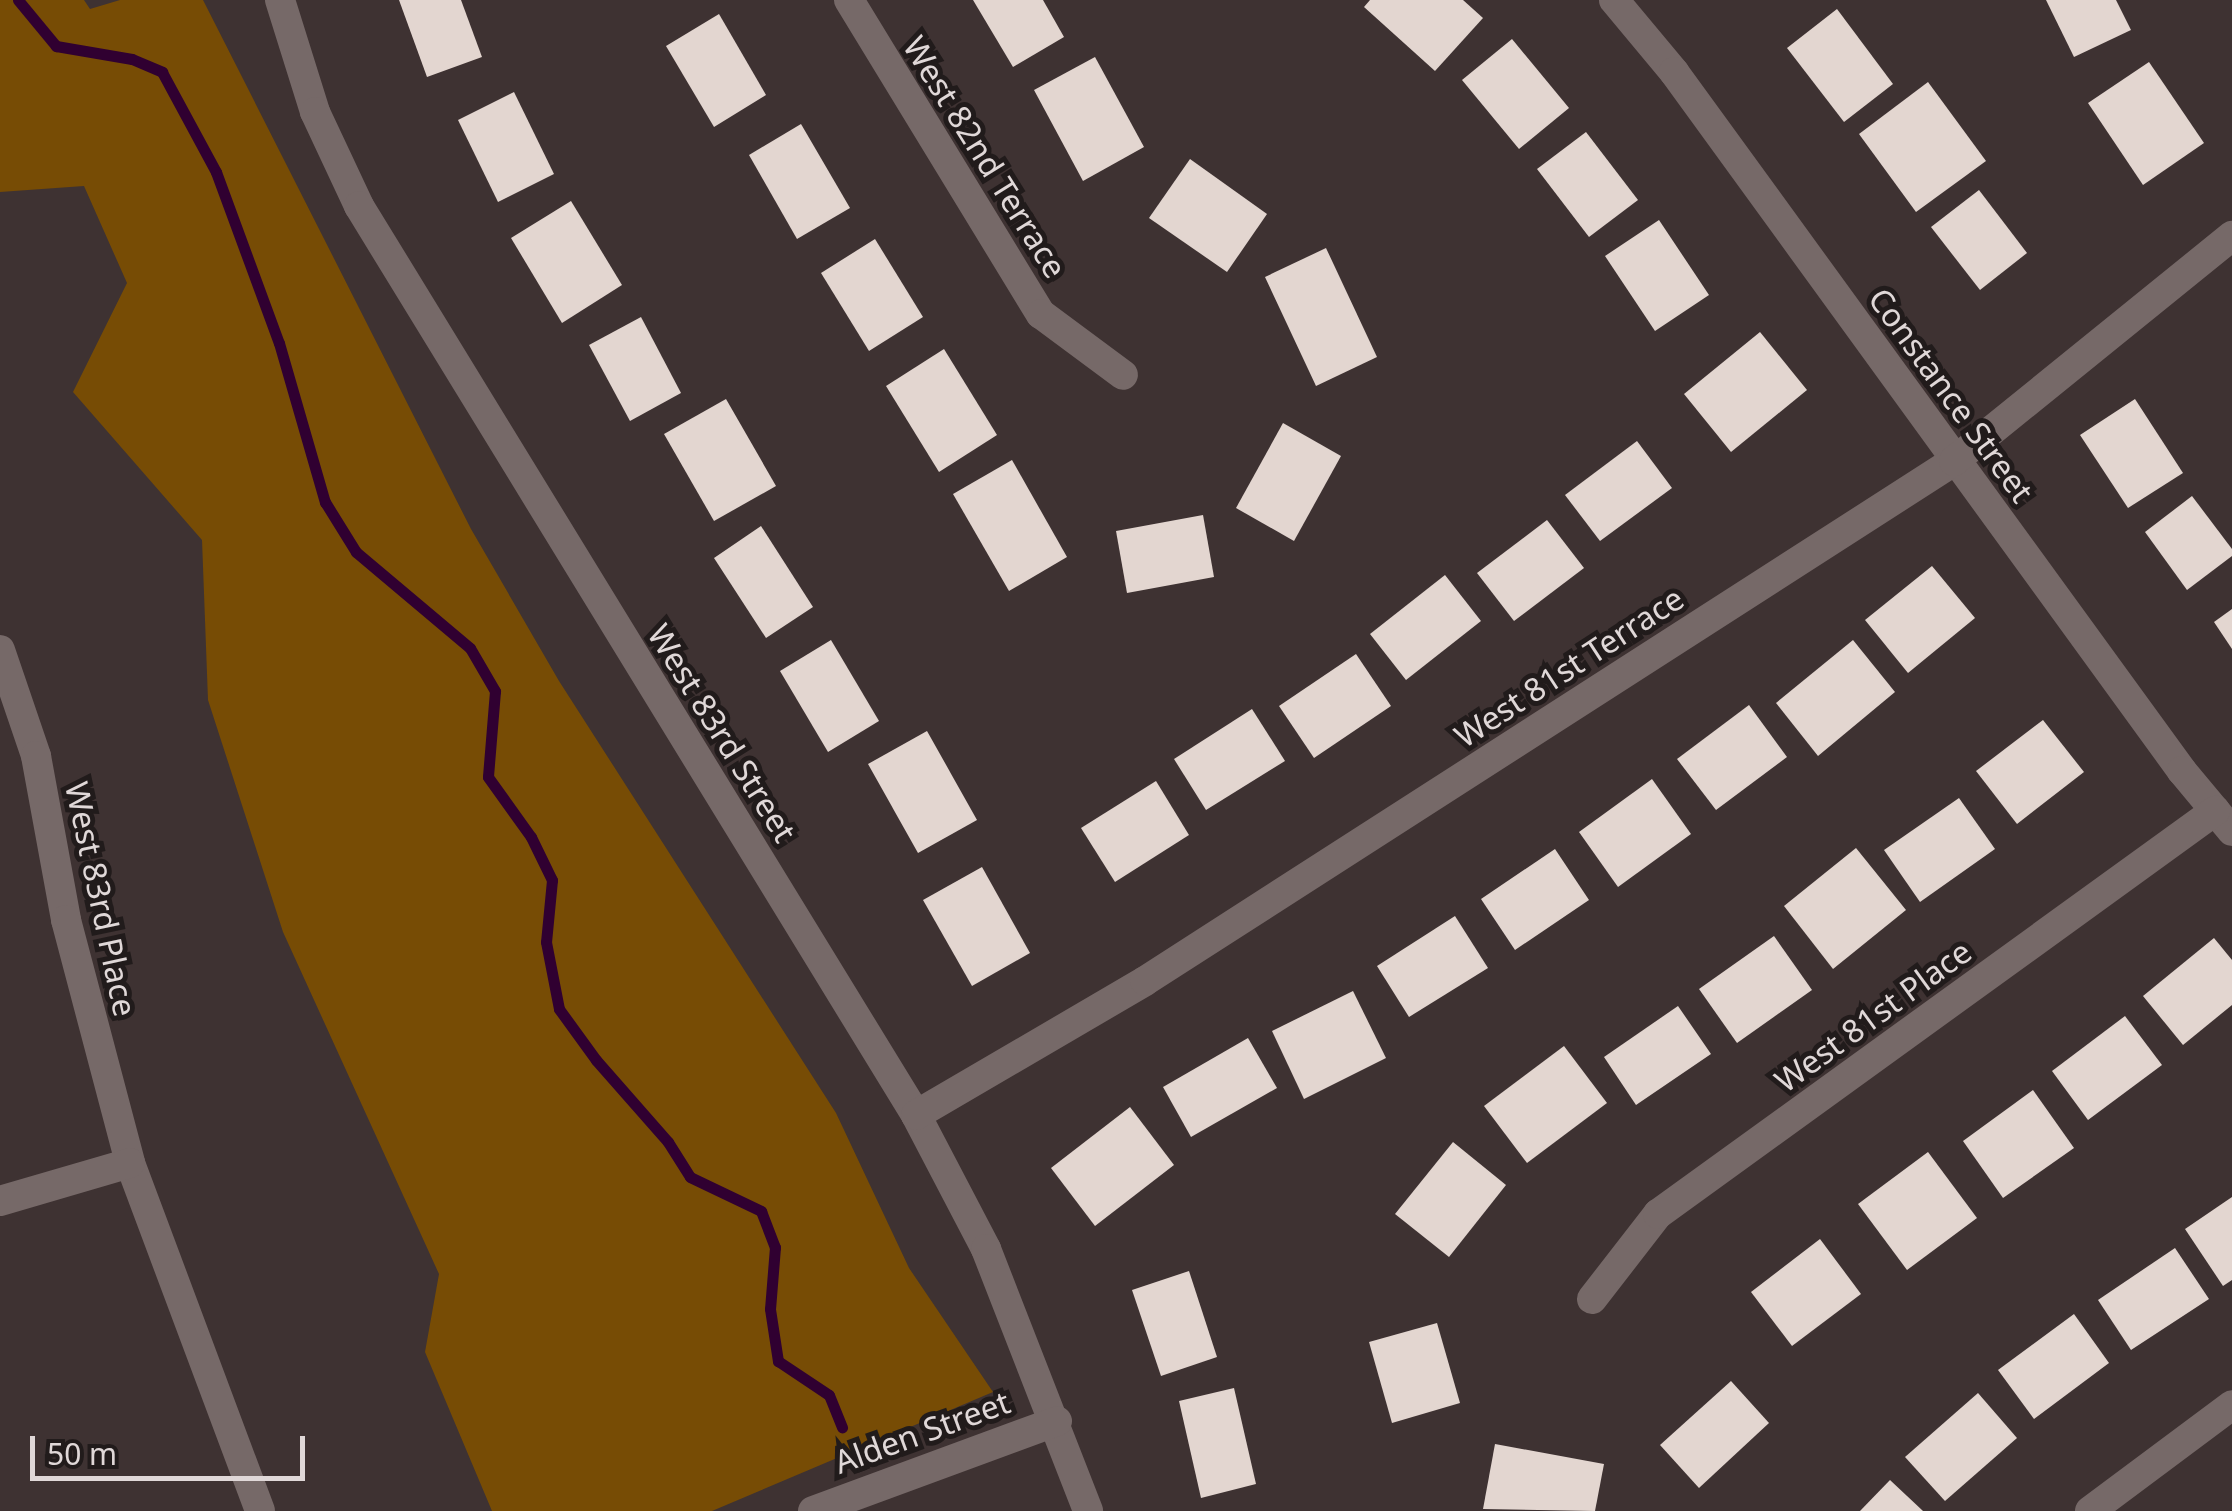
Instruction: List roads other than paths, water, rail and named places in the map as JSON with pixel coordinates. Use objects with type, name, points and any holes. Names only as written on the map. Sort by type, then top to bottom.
[{"type":"street","name":"West 83rd Street","points":[[280,0],[315,112],[359,206],[916,1116],[986,1249],[1057,1420],[1088,1511]]},
{"type":"street","name":"West 82nd Terrace","points":[[849,0],[1041,314],[1123,375]]},
{"type":"street","name":"Constance Street","points":[[1614,0],[1674,72],[1954,460],[2224,821]]},
{"type":"street","name":"West 81st Terrace","points":[[916,1116],[1145,981],[1954,460],[2232,236]]},
{"type":"street","name":"West 83rd Place","points":[[0,650],[36,756],[66,920],[130,1163],[260,1511]]},
{"type":"street","name":"West 81st Place","points":[[1592,1299],[1658,1214],[2224,821]]},
{"type":"street","points":[[0,1201],[130,1163]]},
{"type":"street","points":[[2090,1511],[2232,1405]]},
{"type":"street","name":"Alden Street","points":[[813,1511],[1057,1420]]},
{"type":"waterway","points":[[18,0],[56,46],[132,59],[162,72],[216,172],[279,343],[325,502],[356,552],[470,648],[495,691],[488,777],[531,837],[552,880],[546,942],[559,1009],[596,1060],[668,1142],[690,1177],[761,1211],[775,1247],[770,1309],[778,1361],[829,1395],[842,1427]]}]
